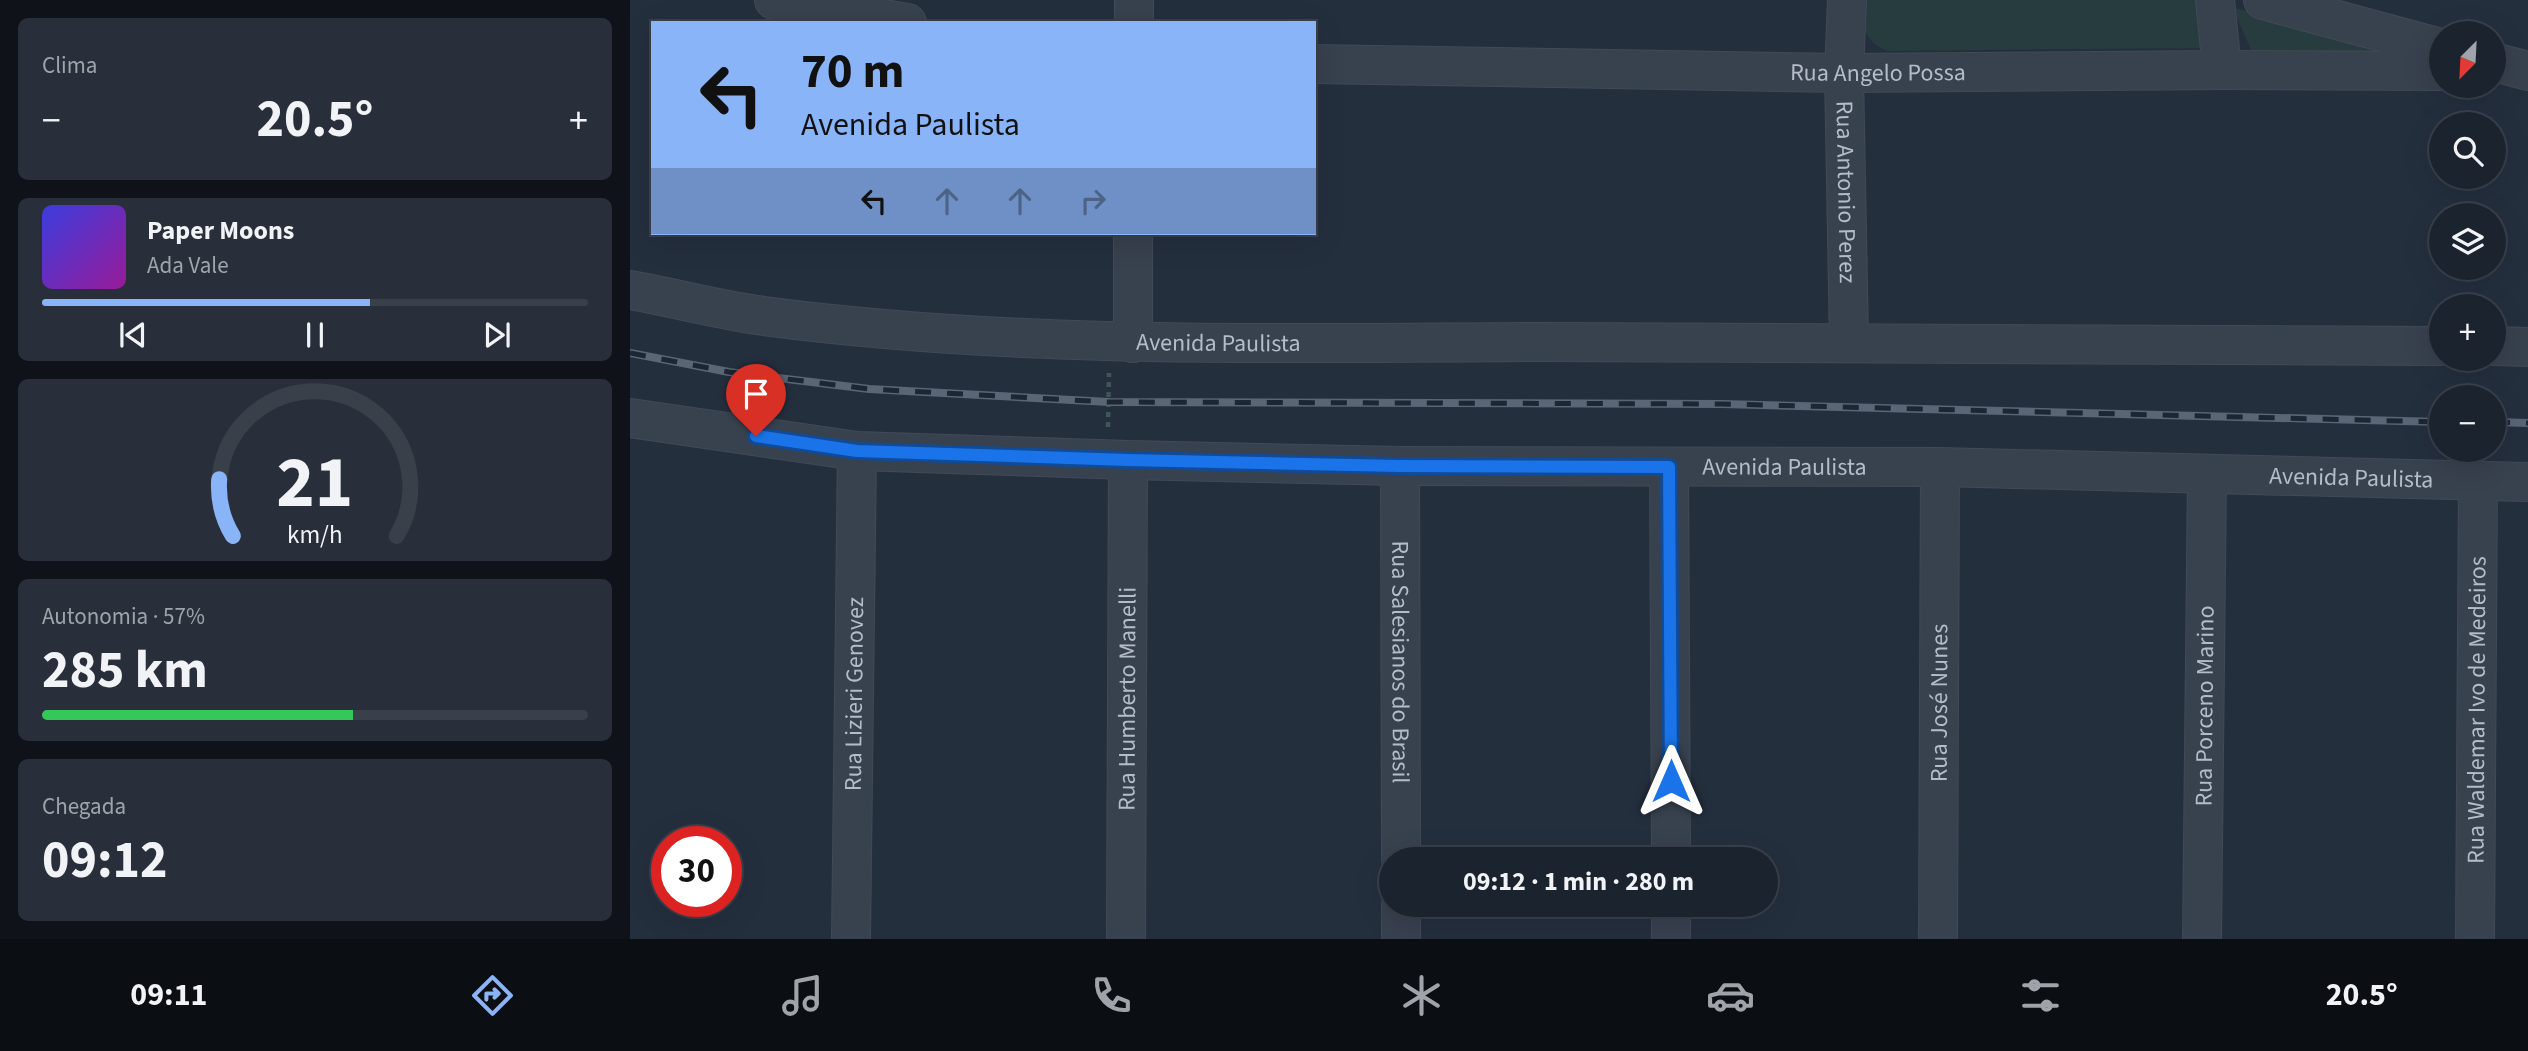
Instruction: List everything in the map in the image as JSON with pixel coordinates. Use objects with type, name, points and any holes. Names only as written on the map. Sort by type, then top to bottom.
[{"type":"street","points":[[774,0],[896,21]]},
{"type":"street","points":[[1133,21],[1134,0]]},
{"type":"street","name":"Rua Antonio Perez","points":[[1847,0],[1844,73],[1849,342]]},
{"type":"street","points":[[2215,0],[2222,70]]},
{"type":"street","points":[[2263,0],[2429,45]]},
{"type":"street","name":"Rua Angelo Possa","points":[[1316,64],[1844,73],[2429,71]]},
{"type":"street","points":[[2506,66],[2528,72]]},
{"type":"street","points":[[2506,72],[2528,72]]},
{"type":"street","points":[[1121,342],[1133,235]]},
{"type":"street","name":"Avenida Paulista","points":[[630,290],[760,315],[887,330],[1121,342],[1849,342],[2429,346]]},
{"type":"street","points":[[2506,346],[2528,347]]},
{"type":"street","name":"Avenida Paulista","points":[[630,418],[857,451],[1118,460],[1399,466],[1940,467],[2528,482]]},
{"type":"street","name":"Rua Lizieri Genovez","points":[[851,939],[857,451]]},
{"type":"street","name":"Rua Humberto Manelli","points":[[1118,460],[1126,939]]},
{"type":"street","name":"Rua Salesianos do Brasil","points":[[1399,466],[1401,847]]},
{"type":"street","points":[[1669,467],[1671,847]]},
{"type":"street","name":"Rua José Nunes","points":[[1938,939],[1940,467]]},
{"type":"street","name":"Rua Porceno Marino","points":[[2202,939],[2207,474]]},
{"type":"street","name":"Rua Waldemar Ivo de Medeiros","points":[[2476,939],[2478,481]]},
{"type":"street","points":[[1401,917],[1401,939]]},
{"type":"street","points":[[1671,917],[1671,939]]},
{"type":"path","points":[[1118,460],[1121,342]]},
{"type":"green space","points":[[1865,0],[2199,0],[2202,48],[1887,51],[1872,42],[1865,31]]},
{"type":"green space","points":[[2233,8],[2410,48],[2429,55],[2429,59],[2254,57]]},
{"type":"railway","points":[[630,353],[729,372],[869,389],[1109,402],[1722,404],[2429,422]]},
{"type":"railway","points":[[2506,422],[2528,423]]},
{"type":"route","points":[[756,436],[857,451],[1399,466],[1669,467],[1671,781]]}]
